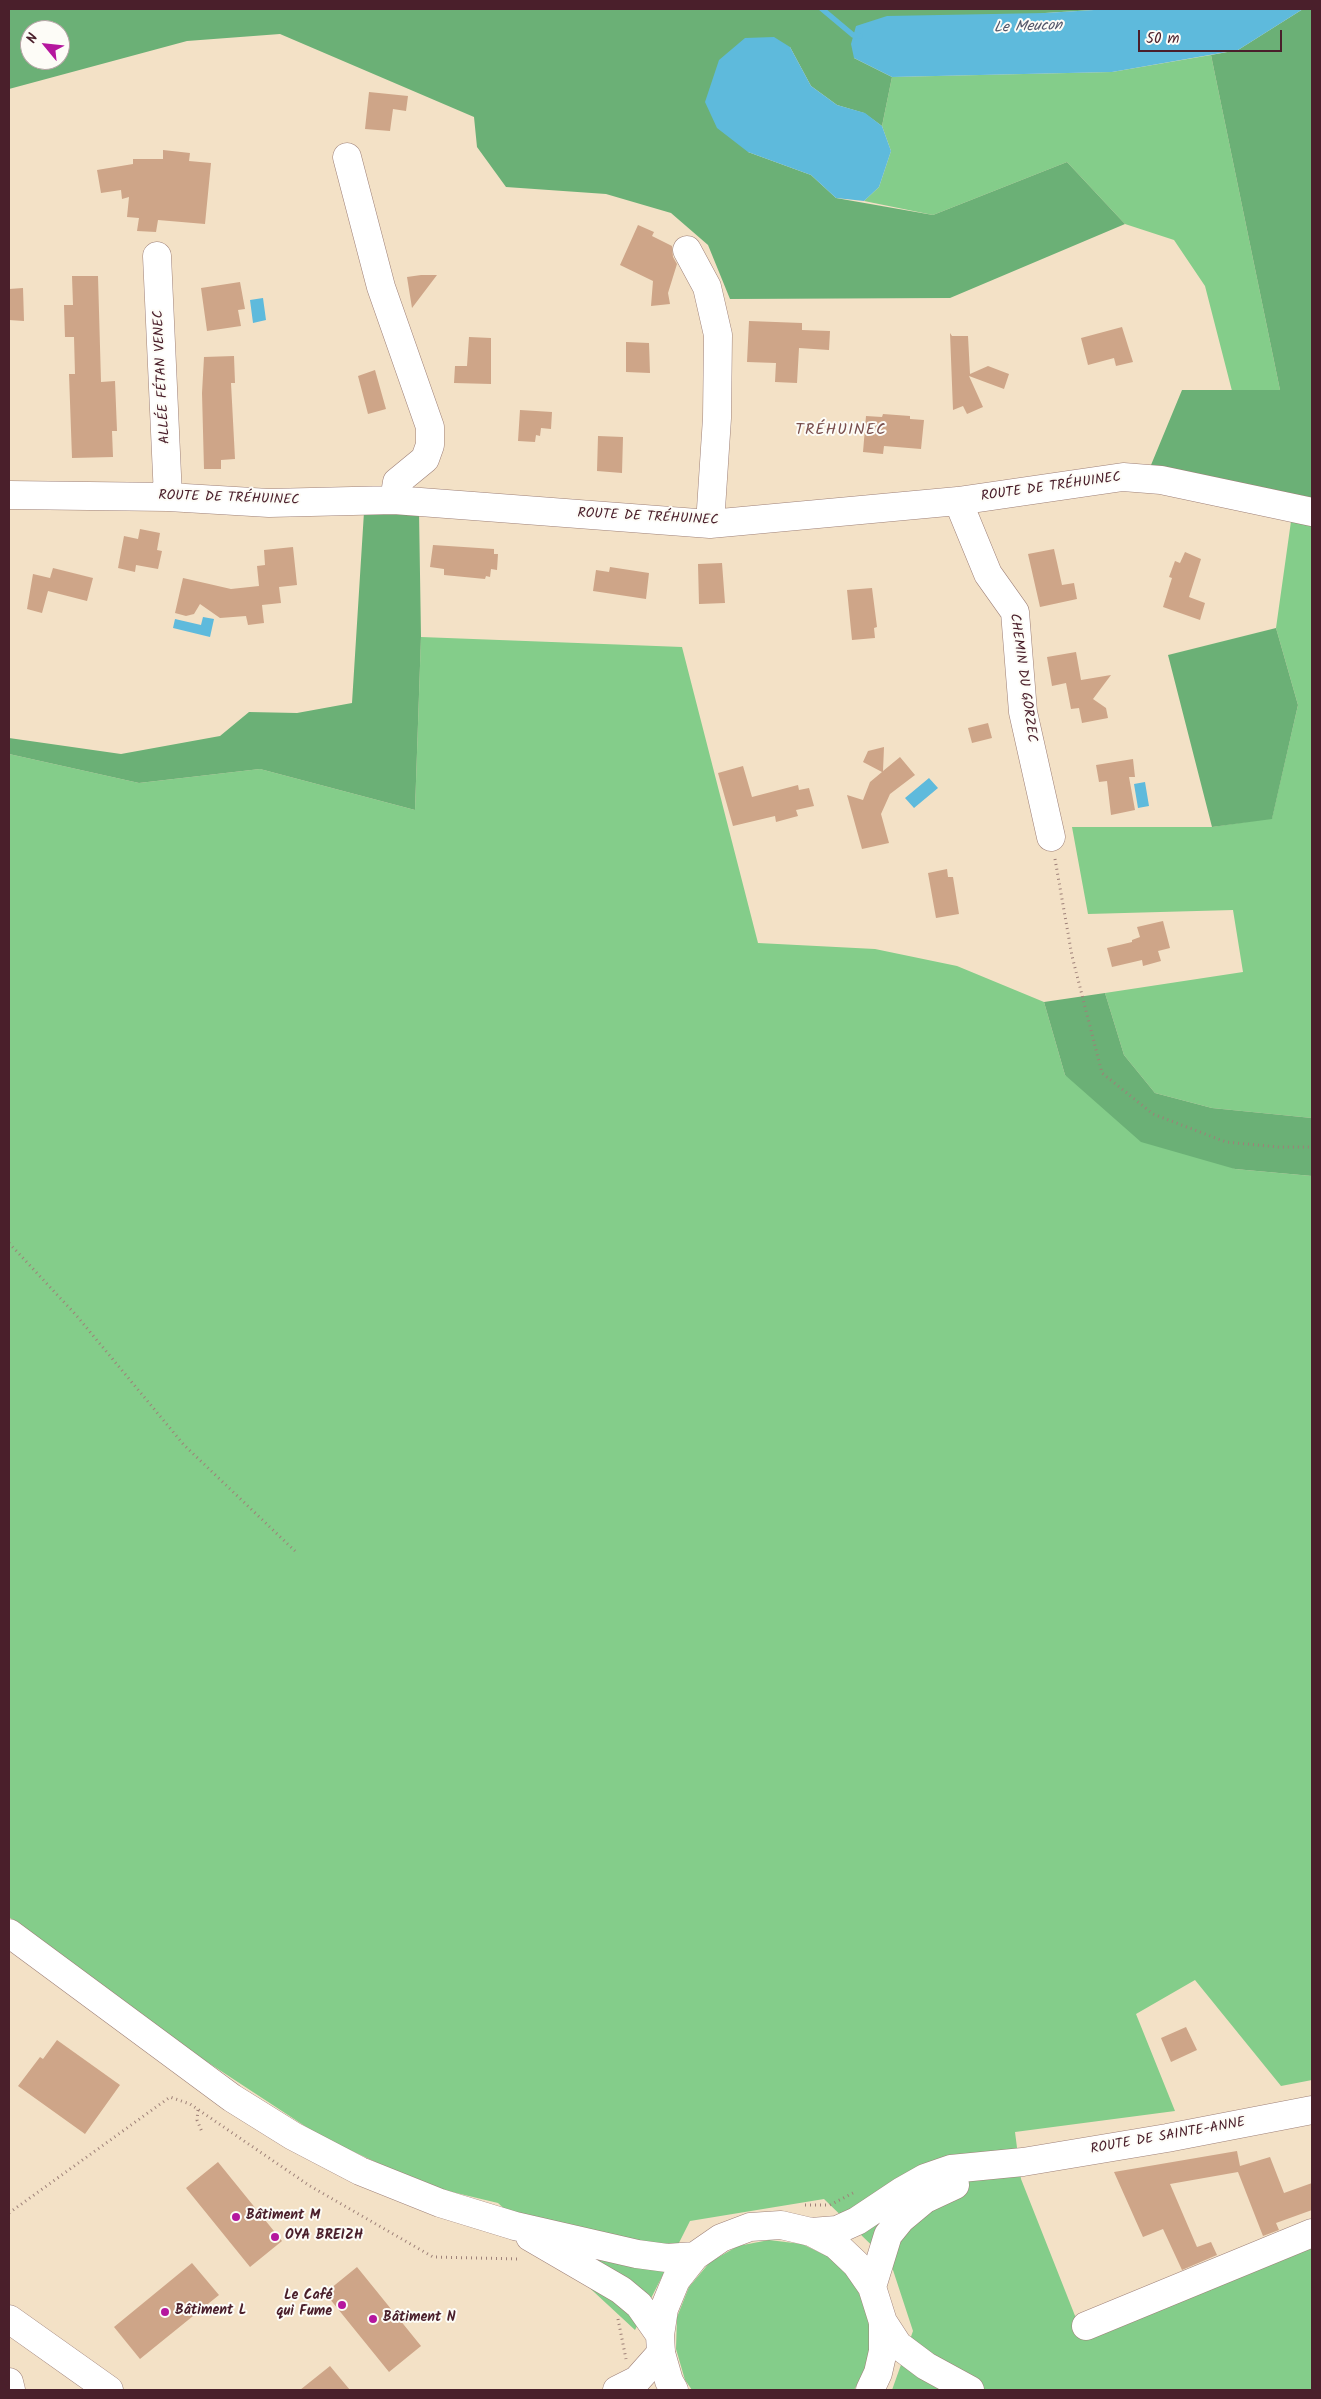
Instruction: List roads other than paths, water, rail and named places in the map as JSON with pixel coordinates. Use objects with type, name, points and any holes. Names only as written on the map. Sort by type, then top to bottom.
[{"type":"street","points":[[347,157],[381,287],[430,427],[430,445],[425,459],[397,482],[394,500]]},
{"type":"street","points":[[687,250],[707,287],[718,335],[717,418],[710,524]]},
{"type":"street","name":"ALLÉE FÉTAN VENEC","points":[[157,256],[168,497]]},
{"type":"street","name":"ROUTE DE TRÉHUINEC","points":[[9,495],[168,497],[270,503],[394,500],[710,524],[958,501],[1123,477],[1161,480],[1312,512]]},
{"type":"street","name":"CHEMIN DU GORZEC","points":[[958,501],[988,574],[1015,612],[1023,712],[1051,837]]},
{"type":"street","points":[[9,1933],[232,2098],[293,2136],[368,2175],[440,2203],[515,2226],[637,2254],[668,2258],[695,2256]]},
{"type":"street","name":"ROUTE DE SAINTE-ANNE","points":[[811,2232],[836,2230],[857,2221],[925,2178],[951,2170],[1023,2162],[1167,2138],[1312,2110]]},
{"type":"street","name":"ROUTE DE SAINTE-ANNE","points":[[872,2287],[888,2235],[901,2219],[925,2199],[950,2187],[1023,2162]]},
{"type":"street","points":[[622,2379],[637,2380],[662,2332],[676,2280],[695,2256],[721,2238],[750,2227],[780,2225],[811,2232],[836,2245],[856,2264],[872,2287],[883,2322],[898,2345],[926,2366],[970,2390]]},
{"type":"street","points":[[515,2226],[530,2251],[621,2290],[639,2304],[662,2332],[669,2382],[674,2390]]},
{"type":"street","points":[[1086,2326],[1312,2232]]},
{"type":"street","points":[[9,2319],[109,2390]]},
{"type":"street","points":[[870,2390],[878,2373],[883,2351],[883,2322]]},
{"type":"street","points":[[883,2351],[904,2372],[942,2390]]},
{"type":"street","points":[[9,2382],[11,2390]]},
{"type":"water","points":[[1110,9],[1303,9],[1238,50],[1112,72],[892,77],[854,58],[851,44],[856,26],[887,16],[1045,13]]},
{"type":"water","points":[[774,37],[790,47],[811,86],[837,105],[865,113],[882,126],[891,151],[879,187],[864,201],[836,198],[811,175],[748,152],[717,128],[705,102],[719,60],[745,38]]},
{"type":"water","points":[[263,298],[266,320],[253,323],[250,300]]},
{"type":"water","points":[[203,617],[214,619],[210,637],[173,628],[175,619],[201,625]]},
{"type":"water","points":[[929,778],[938,788],[914,808],[905,798]]},
{"type":"water","points":[[1145,782],[1149,806],[1138,808],[1134,784]]},
{"type":"waterway","name":"Le Meucon","points":[[822,9],[853,35],[860,36]]},
{"type":"place","name":"Bâtiment M","points":[[236,2217]]},
{"type":"place","name":"OYA BREIZH","points":[[275,2237]]},
{"type":"place","name":"Le Café qui Fume","points":[[342,2305]]},
{"type":"place","name":"Bâtiment L","points":[[165,2312]]},
{"type":"place","name":"Bâtiment N","points":[[373,2319]]},
{"type":"district","name":"TRÉHUINEC","points":[[841,431]]}]
